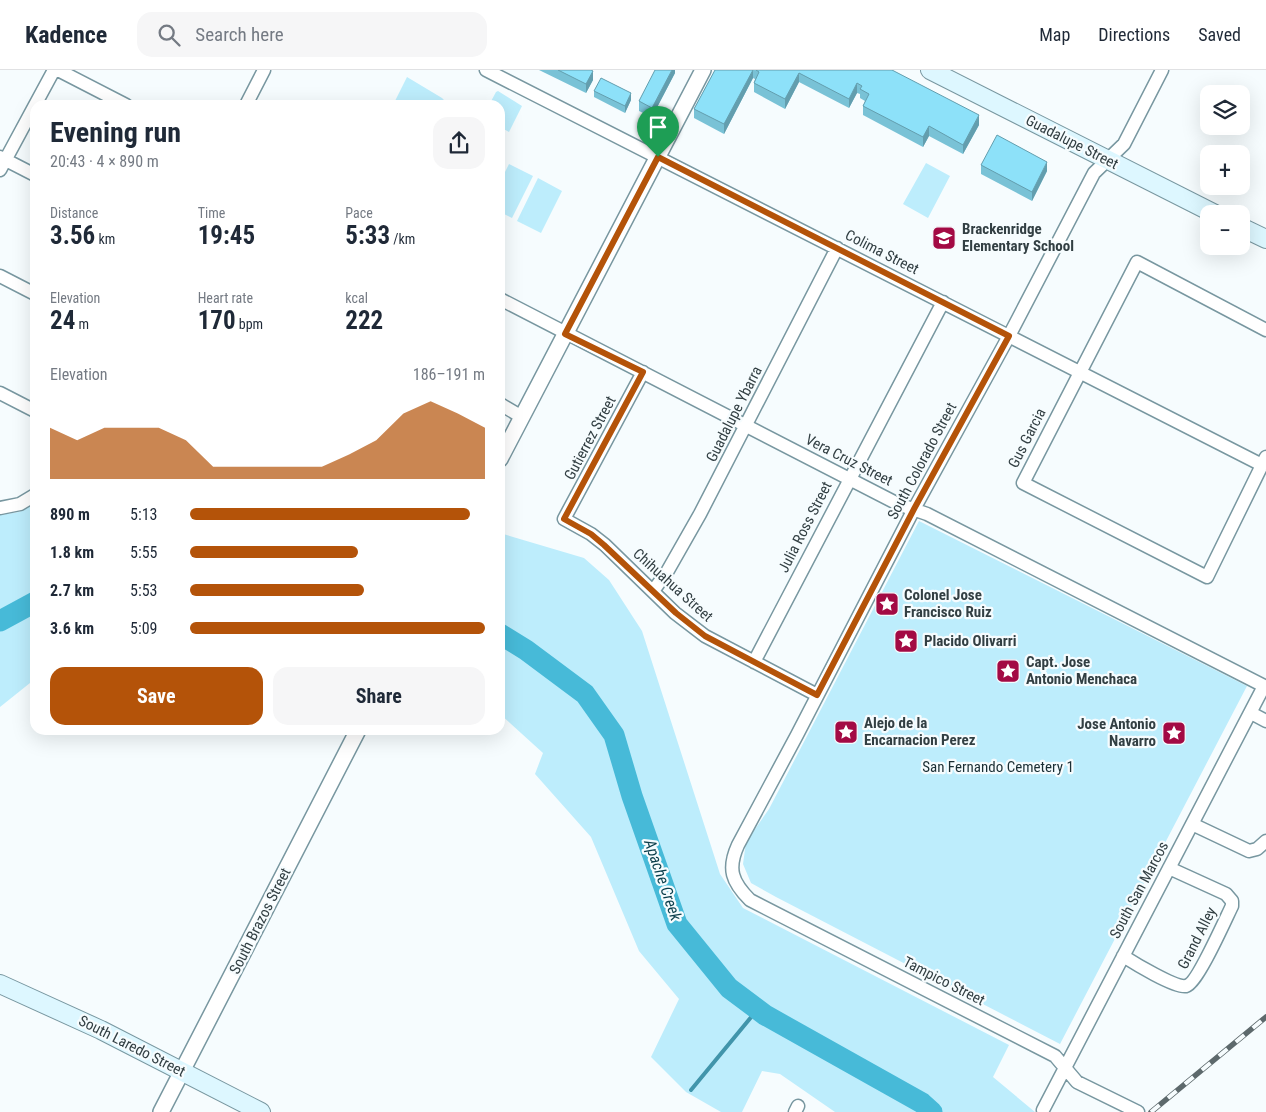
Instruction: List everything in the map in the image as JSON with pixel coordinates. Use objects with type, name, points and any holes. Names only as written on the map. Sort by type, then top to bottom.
[{"type":"main road","name":"Guadalupe Street","points":[[932,71],[1200,206]]},
{"type":"main road","points":[[1250,231],[1266,239]]},
{"type":"main road","name":"South Laredo Street","points":[[0,984],[101,1030],[262,1112]]},
{"type":"street","points":[[38,100],[54,70]]},
{"type":"street","points":[[58,70],[116,100]]},
{"type":"street","points":[[249,100],[264,70]]},
{"type":"street","name":"Colima Street","points":[[486,70],[1080,372],[1264,461]]},
{"type":"street","points":[[505,449],[703,70]]},
{"type":"street","name":"South Colorado Street","points":[[734,879],[731,866],[733,856],[914,509],[1009,336],[1094,173],[1124,144],[1162,70]]},
{"type":"street","points":[[30,114],[2,162],[30,173]]},
{"type":"street","name":"Guadalupe Ybarra","points":[[653,591],[667,572],[700,514],[837,248]]},
{"type":"street","name":"Gus Garcia","points":[[1264,461],[1207,577],[1023,482],[1137,262],[1266,330]]},
{"type":"street","points":[[0,276],[30,291]]},
{"type":"street","name":"Vera Cruz Street","points":[[505,302],[898,504],[927,514],[1264,686]]},
{"type":"street","name":"Julia Ross Street","points":[[754,662],[943,302]]},
{"type":"street","name":"Gutierrez Street","points":[[564,519],[643,372]]},
{"type":"street","points":[[0,393],[30,408]]},
{"type":"street","points":[[505,407],[522,416]]},
{"type":"street","points":[[0,508],[20,504],[30,499]]},
{"type":"street","name":"Chihuahua Street","points":[[564,519],[591,534],[676,613],[705,636],[817,695]]},
{"type":"street","name":"South San Marcos","points":[[1043,1110],[1264,686]]},
{"type":"street","points":[[1250,712],[1266,721]]},
{"type":"street","name":"South Brazos Street","points":[[160,1112],[355,735]]},
{"type":"street","points":[[1192,824],[1249,851],[1257,849],[1266,841]]},
{"type":"street","name":"Grand Alley","points":[[1123,956],[1165,979],[1184,986],[1188,986],[1193,982],[1205,961],[1232,906],[1232,901],[1226,894],[1170,868]]},
{"type":"street","name":"Tampico Street","points":[[734,879],[740,890],[756,903],[1055,1056],[1077,1082],[1138,1112]]},
{"type":"green space","points":[[407,77],[444,100],[396,100]]},
{"type":"green space","points":[[498,91],[522,106],[509,132],[505,130],[505,100],[492,100]]},
{"type":"green space","points":[[926,163],[950,176],[928,218],[903,204]]},
{"type":"green space","points":[[509,164],[533,176],[512,218],[505,214],[505,172]]},
{"type":"green space","points":[[538,178],[562,191],[541,233],[517,221]]},
{"type":"green space","points":[[30,506],[30,683],[0,707],[0,515],[19,512]]},
{"type":"green space","name":"San Fernando Cemetery 1","points":[[919,521],[1247,686],[1060,1044],[751,883],[743,864],[746,842],[769,809]]},
{"type":"green space","points":[[505,534],[584,558],[609,580],[642,631],[720,874],[743,908],[1009,1045],[993,1077],[1035,1112],[835,1112],[780,1074],[762,1071],[742,1112],[721,1112],[686,1092],[651,1057],[679,999],[639,951],[591,837],[535,774],[543,753],[505,719]]},
{"type":"building","points":[[558,70],[591,70],[593,71],[586,84]]},
{"type":"building","points":[[655,70],[672,70],[652,108],[639,101]]},
{"type":"building","points":[[715,70],[753,70],[724,124],[694,109]]},
{"type":"building","points":[[756,70],[892,70],[979,115],[963,145],[929,126],[923,137],[863,106],[869,94],[860,89],[862,86],[857,83],[849,99],[799,73],[785,99],[754,83],[759,72]]},
{"type":"building","points":[[601,78],[631,93],[625,106],[594,91]]},
{"type":"building","points":[[997,135],[1047,162],[1032,192],[981,165]]},
{"type":"waterway","name":"Apache Creek","points":[[0,621],[30,605]]},
{"type":"waterway","name":"Apache Creek","points":[[505,637],[526,650],[585,694],[614,735],[632,796],[677,924],[729,988],[765,1015],[922,1103],[932,1112]]},
{"type":"waterway","points":[[691,1090],[757,1010]]},
{"type":"railway","points":[[1151,1112],[1266,1017]]},
{"type":"place","name":"Brackenridge Elementary School","points":[[944,238]]},
{"type":"place","name":"Colonel Jose Francisco Ruiz","points":[[887,604]]},
{"type":"place","name":"Placido Olivarri","points":[[906,641]]},
{"type":"place","name":"Capt. Jose Antonio Menchaca","points":[[1008,671]]},
{"type":"place","name":"Alejo de la Encarnacion Perez","points":[[846,732]]},
{"type":"place","name":"Jose Antonio Navarro","points":[[1174,733]]},
{"type":"route","points":[[658,157],[1009,336],[914,509],[817,695],[705,636],[676,613],[591,534],[564,519],[643,372],[565,334],[658,157]]}]
